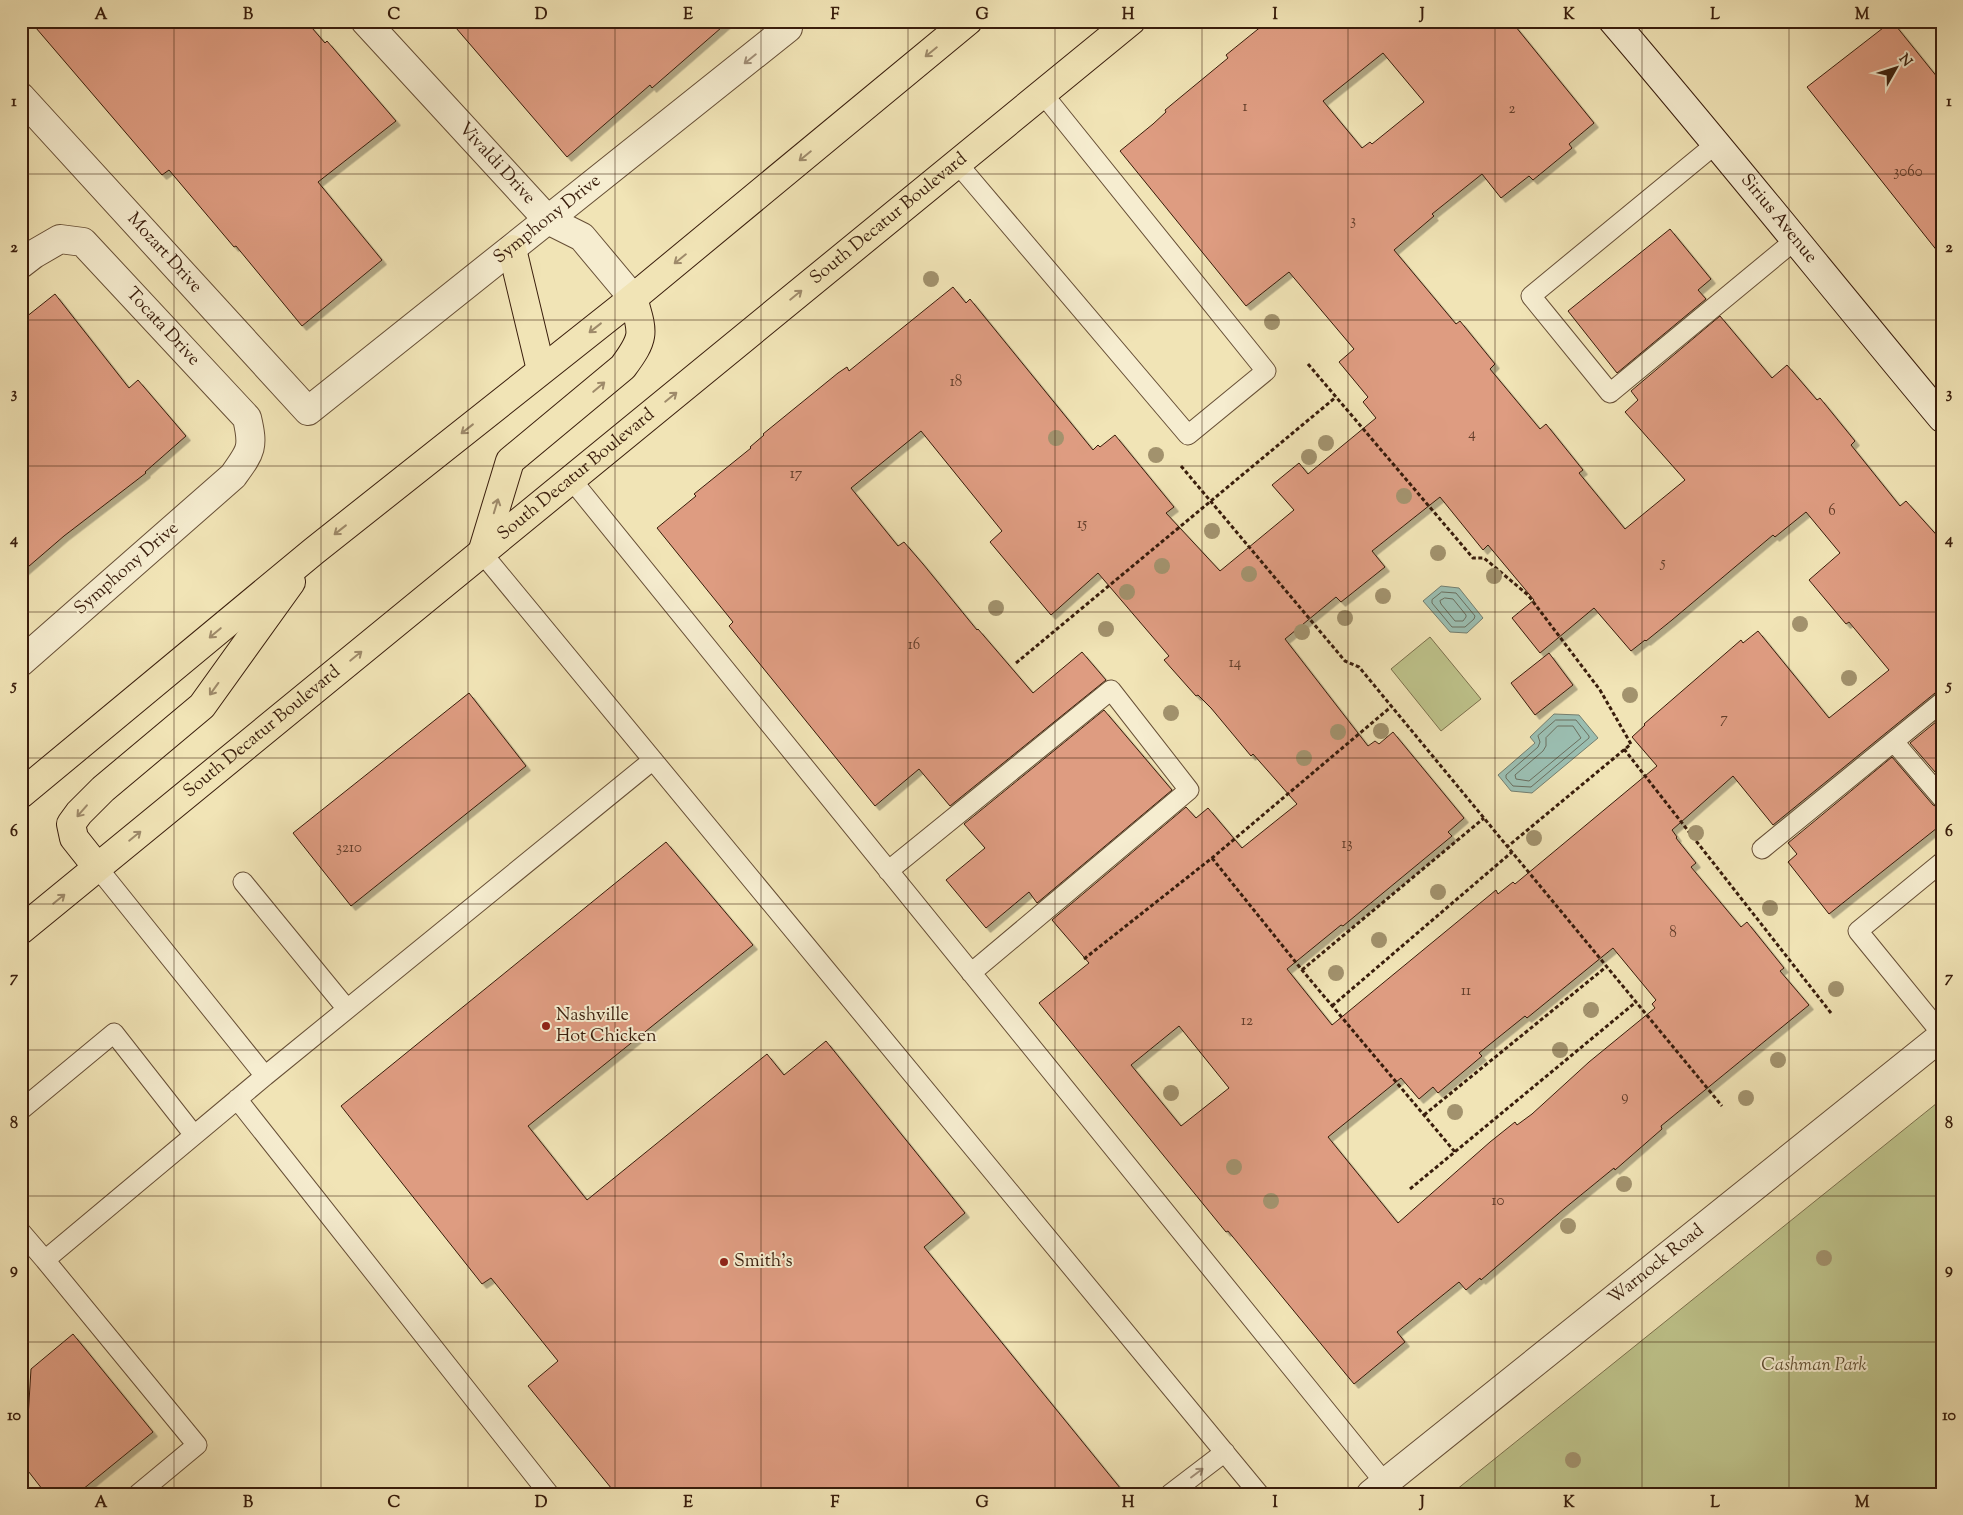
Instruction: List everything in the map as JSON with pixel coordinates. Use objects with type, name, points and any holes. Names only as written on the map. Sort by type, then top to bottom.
[{"type":"main road","points":[[21,794],[314,551],[633,298],[968,21]]},
{"type":"main road","name":"South Decatur Boulevard","points":[[21,930],[1131,21]]},
{"type":"main road","points":[[512,249],[541,370]]},
{"type":"main road","points":[[482,552],[510,462],[623,367],[638,347],[642,329],[633,298]]},
{"type":"main road","points":[[97,867],[74,838],[71,824],[79,813],[103,789],[202,706],[314,551]]},
{"type":"street","name":"Vivaldi Drive","points":[[365,21],[548,220],[582,237],[633,298]]},
{"type":"street","name":"Sirius Avenue","points":[[1613,21],[1717,143],[1794,241],[1942,418]]},
{"type":"street","name":"Symphony Drive","points":[[308,412],[662,129],[785,25]]},
{"type":"street","name":"Mozart Drive","points":[[21,97],[308,412]]},
{"type":"street","name":"Tocata Drive","points":[[21,264],[60,239],[83,242],[247,418],[252,440],[247,456],[233,476]]},
{"type":"street","name":"Symphony Drive","points":[[21,662],[233,476]]},
{"type":"street","name":"Warnock Road","points":[[1378,1488],[1942,1035]]},
{"type":"lane","points":[[957,163],[1188,435],[1266,371],[1042,94]]},
{"type":"lane","points":[[1717,143],[1531,296],[1610,392],[1794,241]]},
{"type":"lane","points":[[571,479],[971,973],[1378,1488]]},
{"type":"lane","points":[[482,552],[1259,1494]]},
{"type":"lane","points":[[888,871],[1111,690],[1189,790],[971,973]]},
{"type":"lane","points":[[1762,849],[1942,702]]},
{"type":"lane","points":[[1894,742],[1942,798]]},
{"type":"lane","points":[[45,1260],[237,1099],[653,760]]},
{"type":"lane","points":[[1942,862],[1858,932],[1942,1035]]},
{"type":"lane","points":[[97,867],[265,1076]]},
{"type":"lane","points":[[243,882],[347,1009]]},
{"type":"lane","points":[[21,1110],[114,1034],[194,1135]]},
{"type":"lane","points":[[237,1099],[549,1494]]},
{"type":"lane","points":[[21,1232],[197,1445],[138,1494]]},
{"type":"lane","points":[[1170,1494],[1225,1452]]},
{"type":"path","points":[[1308,364],[1473,558],[1484,558],[1528,595],[1600,690],[1631,744],[1507,847]]},
{"type":"path","points":[[1016,663],[1336,397]]},
{"type":"path","points":[[1188,435],[1179,463],[1345,662],[1359,668],[1392,706],[1722,1106]]},
{"type":"path","points":[[1084,959],[1212,858],[1392,706]]},
{"type":"path","points":[[1624,750],[1831,1013]]},
{"type":"path","points":[[1302,970],[1484,818]]},
{"type":"path","points":[[1332,1006],[1512,852]]},
{"type":"path","points":[[1212,858],[1302,970],[1455,1152]]},
{"type":"path","points":[[1424,1115],[1606,967]]},
{"type":"path","points":[[1410,1189],[1636,1002]]},
{"type":"green space","points":[[1430,637],[1481,699],[1441,731],[1391,669]]},
{"type":"green space","name":"Cashman Park","points":[[1942,1099],[1942,1494],[1451,1494]]},
{"type":"water","points":[[1441,586],[1459,588],[1483,618],[1467,633],[1450,632],[1423,601]]},
{"type":"water","points":[[1554,714],[1579,715],[1598,738],[1532,793],[1511,791],[1498,775],[1535,743],[1530,737]]},
{"type":"building","points":[[30,21],[306,21],[325,43],[327,41],[396,121],[318,182],[382,260],[302,326],[236,246],[234,247],[169,170],[162,175]]},
{"type":"building","points":[[450,21],[729,21],[652,88],[650,85],[567,157]]},
{"type":"building","points":[[1268,21],[1511,21],[1594,123],[1569,144],[1572,148],[1533,180],[1529,176],[1501,198],[1482,174],[1432,214],[1434,216],[1394,250],[1456,324],[1460,321],[1495,364],[1490,369],[1540,429],[1546,424],[1583,470],[1579,473],[1625,529],[1685,480],[1625,412],[1638,400],[1631,391],[1720,316],[1772,378],[1787,365],[1817,400],[1820,398],[1855,441],[1851,445],[1900,506],[1906,501],[1942,541],[1942,691],[1935,693],[1773,825],[1733,776],[1672,830],[1696,863],[1691,867],[1741,927],[1747,922],[1784,968],[1780,971],[1809,1005],[1661,1126],[1662,1129],[1615,1170],[1614,1168],[1565,1208],[1481,1280],[1480,1278],[1466,1290],[1459,1282],[1397,1332],[1405,1342],[1354,1384],[1228,1231],[1226,1232],[1039,1003],[1089,963],[1052,920],[1186,807],[1196,818],[1208,808],[1242,848],[1297,804],[1253,754],[1251,756],[1211,708],[1198,695],[1196,696],[1164,660],[1169,656],[1098,573],[1051,615],[990,542],[1002,531],[921,431],[851,488],[898,546],[904,542],[977,630],[1033,693],[1082,652],[1106,680],[950,806],[919,769],[875,806],[729,626],[733,622],[657,528],[696,496],[694,494],[751,448],[763,434],[838,373],[847,367],[849,371],[953,287],[966,303],[970,299],[1093,450],[1115,435],[1174,507],[1166,513],[1220,571],[1294,510],[1272,485],[1299,463],[1308,474],[1376,418],[1363,402],[1368,397],[1339,362],[1354,349],[1289,272],[1246,306],[1120,151],[1153,124],[1166,112],[1165,110],[1228,58],[1226,55]],"holes":[[[1383,53],[1424,102],[1372,144],[1370,142],[1362,148],[1323,101]],[[1440,497],[1483,550],[1488,545],[1534,600],[1512,618],[1540,653],[1594,608],[1631,651],[1672,620],[1773,535],[1775,537],[1806,512],[1840,553],[1809,580],[1846,624],[1849,622],[1889,670],[1829,718],[1758,631],[1743,643],[1741,640],[1644,724],[1632,737],[1657,766],[1515,884],[1513,882],[1498,894],[1496,890],[1332,1025],[1287,969],[1341,925],[1343,926],[1452,836],[1448,832],[1464,818],[1393,732],[1379,744],[1375,741],[1368,746],[1285,639],[1336,597],[1341,602],[1385,567],[1372,551]],[[1613,948],[1656,1000],[1652,1004],[1655,1008],[1589,1062],[1532,1114],[1517,1125],[1515,1122],[1490,1142],[1398,1223],[1328,1137],[1401,1078],[1419,1099],[1433,1087],[1438,1093],[1482,1056],[1479,1053],[1525,1016],[1527,1018]],[[1179,1026],[1229,1088],[1181,1126],[1131,1065]]]},
{"type":"building","points":[[1892,21],[1942,83],[1942,257],[1807,87]]},
{"type":"building","points":[[1670,229],[1711,279],[1698,290],[1706,299],[1617,373],[1568,311]]},
{"type":"building","points":[[55,294],[129,388],[138,380],[186,436],[146,473],[64,536],[21,573],[21,321]]},
{"type":"building","points":[[1549,653],[1573,685],[1535,715],[1511,683]]},
{"type":"building","points":[[469,693],[526,766],[351,906],[293,833]]},
{"type":"building","points":[[1104,710],[1172,790],[1037,903],[1029,892],[986,928],[946,880],[985,848],[964,824]]},
{"type":"building","points":[[1942,717],[1942,780],[1910,743]]},
{"type":"building","points":[[1892,757],[1933,805],[1942,809],[1942,824],[1829,914],[1788,862],[1797,854],[1788,843]]},
{"type":"building","name":"Smith's","points":[[666,842],[753,945],[528,1126],[587,1200],[767,1054],[784,1075],[826,1041],[965,1213],[924,1247],[1125,1494],[616,1494],[528,1386],[558,1361],[491,1278],[482,1284],[341,1106]]},
{"type":"building","points":[[73,1334],[153,1432],[77,1494],[46,1494],[25,1467],[31,1369]]},
{"type":"place","name":"Nashville Hot Chicken","points":[[546,1026]]},
{"type":"place","name":"Smith's","points":[[724,1262]]}]
